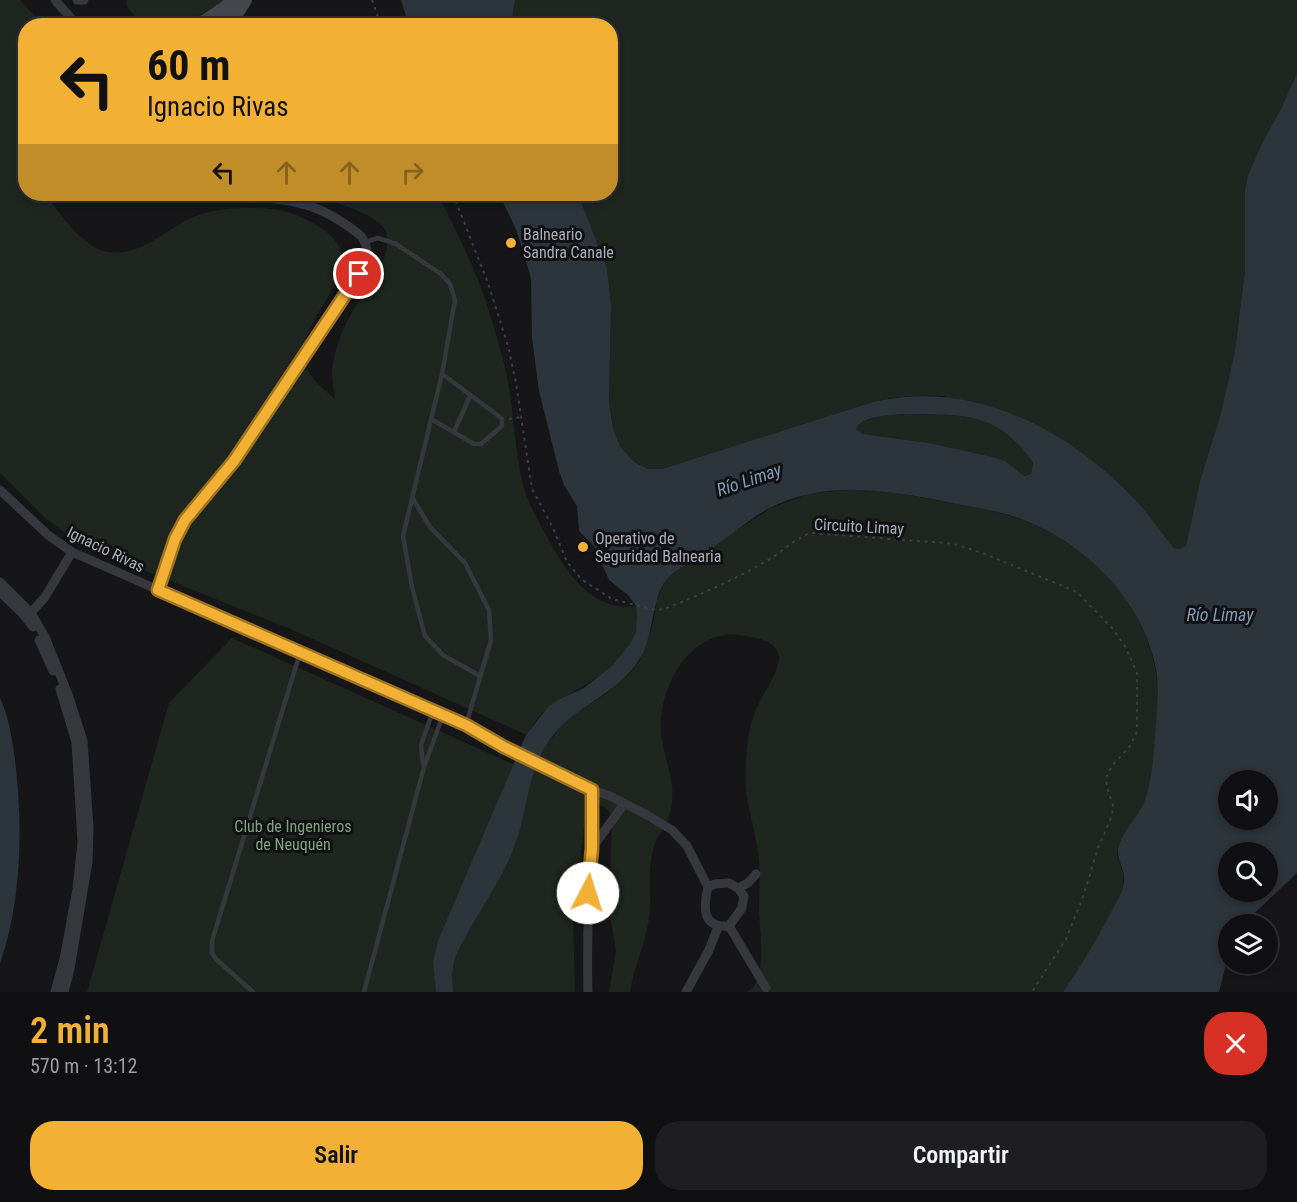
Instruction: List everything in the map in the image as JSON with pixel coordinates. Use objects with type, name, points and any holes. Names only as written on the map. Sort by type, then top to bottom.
[{"type":"street","points":[[55,0],[71,18]]},
{"type":"street","points":[[77,0],[84,0]]},
{"type":"street","points":[[210,18],[234,0]]},
{"type":"street","points":[[227,18],[238,11],[245,0]]},
{"type":"street","points":[[158,590],[179,529],[234,461],[359,274],[368,256],[365,242],[356,232],[309,206],[287,201]]},
{"type":"street","name":"Ignacio Rivas","points":[[0,490],[42,529],[72,552],[466,725],[504,747],[647,814],[672,831],[687,846],[708,887]]},
{"type":"street","points":[[28,615],[45,597],[72,552]]},
{"type":"street","points":[[0,582],[45,637],[80,728],[84,753],[89,828],[88,862],[64,992]]},
{"type":"street","points":[[0,592],[28,615],[58,684],[74,732],[82,856],[64,959],[55,992]]},
{"type":"street","points":[[588,992],[588,893],[592,848],[592,790]]},
{"type":"street","points":[[592,848],[624,804]]},
{"type":"street","points":[[738,888],[756,874]]},
{"type":"street","points":[[715,884],[729,884],[738,888],[744,896],[742,908],[729,926],[718,927],[711,923],[707,916],[704,905],[708,887],[715,884]]},
{"type":"street","points":[[729,926],[766,988]]},
{"type":"street","points":[[686,992],[709,950],[718,927]]},
{"type":"lane","points":[[365,242],[378,238],[396,244],[441,274],[450,284],[455,300],[442,374],[403,536],[412,587],[425,636],[443,655],[480,676]]},
{"type":"lane","points":[[431,419],[474,444],[481,444],[502,426],[502,419],[442,374]]},
{"type":"lane","points":[[454,432],[470,396]]},
{"type":"lane","points":[[413,499],[430,527],[465,563],[489,610],[491,640],[466,725]]},
{"type":"lane","points":[[253,992],[216,959],[212,953],[212,941],[300,653]]},
{"type":"lane","points":[[424,767],[421,744],[433,711]]},
{"type":"lane","points":[[364,992],[424,767],[443,716]]},
{"type":"path","points":[[372,0],[378,18]]},
{"type":"path","name":"Circuito Limay","points":[[456,201],[488,283],[508,346],[533,494],[550,522],[570,568],[604,595],[636,606],[655,610],[663,609],[723,585],[770,559],[802,537],[816,532],[958,545],[985,554],[1070,588],[1083,597],[1119,637],[1134,664],[1137,681],[1137,732],[1130,746],[1112,766],[1106,778],[1113,811],[1098,848],[1083,897],[1061,947],[1032,992]]},
{"type":"path","points":[[502,419],[521,417]]},
{"type":"green space","points":[[0,0],[20,0],[37,18],[18,18],[18,201],[51,201],[81,237],[100,250],[110,252],[130,251],[193,217],[216,210],[259,208],[285,211],[328,233],[341,252],[341,271],[309,333],[305,354],[312,377],[335,399],[332,372],[337,346],[351,314],[383,260],[387,237],[383,227],[366,214],[328,201],[441,201],[478,279],[493,324],[507,375],[523,485],[534,513],[573,577],[583,588],[606,603],[636,606],[637,627],[631,644],[620,659],[605,672],[540,715],[527,735],[295,631],[81,545],[45,518],[0,473]]},
{"type":"green space","points":[[127,0],[224,0],[196,18],[136,18],[126,5]]},
{"type":"green space","points":[[515,0],[1297,0],[1297,73],[1248,175],[1245,190],[1245,270],[1235,350],[1221,413],[1200,481],[1186,546],[1180,549],[1174,548],[1138,504],[1108,475],[944,396],[908,396],[873,402],[662,469],[648,469],[634,462],[620,446],[613,429],[609,402],[611,305],[607,268],[581,201],[618,201],[618,18],[512,18]]},
{"type":"green space","points":[[904,414],[960,416],[991,424],[1006,433],[1033,463],[1031,474],[1023,476],[1005,461],[993,457],[929,443],[863,434],[856,429],[864,421],[870,419]]},
{"type":"green space","name":"Club de Ingenieros de Neuquén","points":[[860,488],[994,511],[1044,529],[1067,542],[1088,558],[1107,577],[1124,597],[1149,643],[1157,680],[1158,709],[1148,790],[1140,811],[1118,846],[1117,851],[1123,875],[1122,889],[1093,944],[1063,992],[747,992],[754,987],[757,980],[761,954],[759,859],[746,794],[747,746],[754,714],[777,669],[779,656],[775,648],[764,640],[731,634],[709,640],[696,648],[684,659],[668,687],[661,719],[661,734],[671,780],[672,799],[668,820],[653,850],[650,867],[649,918],[630,992],[609,992],[616,950],[609,910],[612,823],[607,809],[595,806],[586,810],[573,919],[575,992],[87,992],[169,703],[232,638],[533,773],[545,747],[560,727],[577,712],[607,693],[631,672],[640,660],[653,624],[657,600],[666,579],[771,508],[808,494]]},
{"type":"water","points":[[401,0],[515,0],[512,18],[407,18]]},
{"type":"water","name":"Río Limay","points":[[1297,73],[1297,873],[1278,891],[1278,842],[1218,842],[1218,902],[1266,902],[1254,914],[1218,914],[1218,974],[1224,974],[1219,992],[1063,992],[1122,891],[1124,877],[1118,847],[1145,800],[1151,772],[1157,703],[1156,669],[1139,620],[1125,598],[1108,577],[1067,543],[1021,519],[922,497],[849,490],[825,491],[778,504],[756,516],[682,566],[664,583],[659,592],[648,639],[639,660],[619,682],[561,727],[543,752],[536,765],[513,850],[454,960],[453,992],[436,992],[433,962],[438,941],[526,735],[548,707],[584,688],[613,665],[630,644],[636,632],[636,606],[628,595],[609,580],[594,546],[579,531],[577,506],[564,485],[559,471],[539,391],[532,338],[531,279],[516,229],[502,201],[581,201],[607,268],[611,305],[609,402],[613,429],[620,446],[634,462],[648,469],[662,469],[873,402],[911,396],[948,398],[984,405],[1019,417],[1084,454],[1140,505],[1174,548],[1180,549],[1186,546],[1200,481],[1221,413],[1235,350],[1245,270],[1245,190],[1248,175]],"holes":[[[904,414],[960,416],[991,424],[1006,433],[1033,463],[1031,474],[1024,476],[1005,461],[993,457],[929,443],[863,434],[856,429],[864,421],[884,416]]]},
{"type":"water","points":[[0,698],[8,720],[15,760],[20,837],[17,889],[0,964]]},
{"type":"place","name":"Balneario Sandra Canale","points":[[511,243]]},
{"type":"place","name":"Operativo de Seguridad Balnearia","points":[[583,547]]},
{"type":"route","points":[[359,274],[234,461],[179,529],[158,590],[466,725],[504,747],[592,790],[592,848],[588,893]]}]
